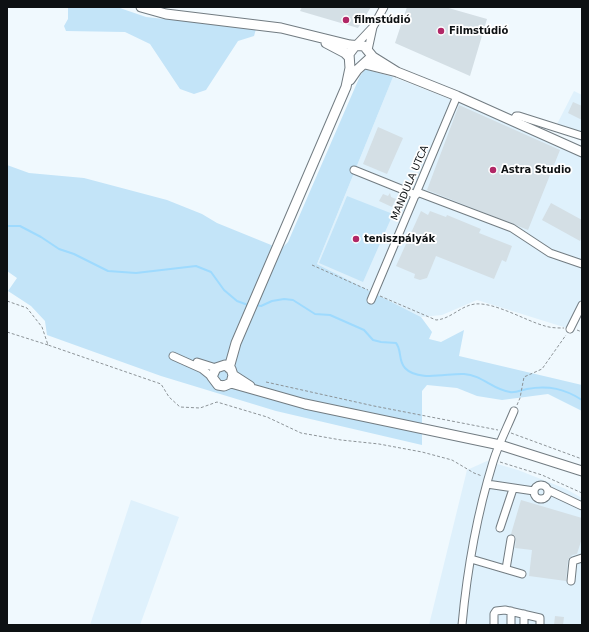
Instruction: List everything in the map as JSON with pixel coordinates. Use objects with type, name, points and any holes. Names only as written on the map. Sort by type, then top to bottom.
[{"type":"main road","points":[[141,7],[166,14],[281,28],[314,37],[356,46],[364,46],[369,52],[397,72]]},
{"type":"main road","points":[[314,37],[345,53],[354,65],[364,65],[397,72],[457,96],[582,152]]},
{"type":"main road","points":[[346,87],[350,68],[350,51],[356,46]]},
{"type":"main road","points":[[226,372],[212,377],[218,386],[224,386],[226,372],[236,343],[346,87],[357,70],[369,60],[369,52]]},
{"type":"main road","points":[[226,372],[258,391],[305,404],[500,445],[582,471]]},
{"type":"street","points":[[356,46],[373,27],[384,7]]},
{"type":"street","points":[[369,52],[373,27]]},
{"type":"street","name":"MANDULA UTCA","points":[[373,297],[457,96]]},
{"type":"street","points":[[513,121],[516,116],[519,116],[582,136]]},
{"type":"street","points":[[354,170],[488,218],[512,228],[550,253],[582,264]]},
{"type":"street","points":[[570,329],[582,306]]},
{"type":"street","points":[[212,377],[202,369],[174,355],[226,372]]},
{"type":"street","points":[[462,625],[471,559],[488,481],[494,460],[514,411]]},
{"type":"street","points":[[488,481],[513,489],[534,491],[542,485],[548,490],[582,506]]},
{"type":"street","points":[[500,528],[513,489]]},
{"type":"street","points":[[534,491],[536,497],[543,500],[548,495],[548,490]]},
{"type":"street","points":[[506,569],[511,539]]},
{"type":"street","points":[[570,581],[573,561],[582,558]]},
{"type":"street","points":[[471,559],[522,574]]},
{"type":"street","points":[[494,625],[494,614],[496,611],[511,611],[540,618],[540,625]]},
{"type":"street","points":[[511,611],[511,625]]},
{"type":"street","points":[[524,614],[524,625]]},
{"type":"path","points":[[312,265],[373,297],[436,320],[444,319],[466,306],[476,304],[501,309],[546,326],[582,332]]},
{"type":"path","points":[[7,301],[27,308],[42,327],[48,345]]},
{"type":"path","points":[[514,411],[520,398],[524,378],[542,369],[570,329]]},
{"type":"path","points":[[7,332],[161,384],[170,397],[180,407],[200,408],[217,402],[266,417],[301,433],[340,440],[379,444],[422,452],[452,460],[488,481]]},
{"type":"path","points":[[266,382],[374,406],[506,432],[582,458]]},
{"type":"path","points":[[494,460],[536,473],[582,494]]},
{"type":"shaded area","points":[[68,7],[117,7],[146,17],[256,29],[254,36],[238,41],[206,90],[194,94],[180,89],[150,44],[125,32],[66,31],[64,26],[68,19]]},
{"type":"shaded area","points":[[365,69],[393,77],[317,264],[421,317],[432,332],[429,339],[441,342],[464,330],[459,356],[582,385],[582,411],[548,394],[502,400],[477,396],[457,388],[427,385],[422,391],[422,445],[276,411],[161,376],[47,335],[45,321],[31,306],[8,291],[17,278],[7,271],[7,165],[29,173],[84,178],[167,200],[202,214],[217,223],[281,249],[288,242],[360,76]]},
{"type":"shaded area","points":[[393,77],[527,129],[582,155],[582,305],[570,329],[477,300],[442,315],[421,317],[317,264]]},
{"type":"shaded area","points":[[574,91],[582,95],[582,141],[554,130]]},
{"type":"shaded area","name":"teniszpályák","points":[[347,196],[393,214],[363,282],[319,263]]},
{"type":"shaded area","points":[[487,461],[518,470],[566,489],[582,498],[582,625],[429,625],[467,470]]},
{"type":"shaded area","points":[[131,500],[179,517],[140,625],[90,625]]},
{"type":"building","name":"filmstúdió","points":[[302,7],[371,7],[358,28],[300,11]]},
{"type":"building","name":"Filmstúdió","points":[[407,7],[445,7],[487,19],[470,76],[395,43]]},
{"type":"building","points":[[573,102],[582,106],[582,120],[568,113]]},
{"type":"building","name":"Astra Studio","points":[[459,105],[560,150],[528,230],[427,190]]},
{"type":"building","points":[[378,127],[403,138],[387,174],[363,164]]},
{"type":"building","points":[[390,193],[391,197],[396,199],[392,207],[379,201],[383,194],[388,196]]},
{"type":"building","points":[[551,203],[582,220],[582,237],[580,241],[542,220]]},
{"type":"building","points":[[421,211],[428,215],[430,211],[446,217],[447,215],[481,229],[479,233],[512,246],[506,262],[502,260],[494,279],[436,256],[427,278],[420,280],[414,278],[415,274],[396,266]]},
{"type":"building","points":[[521,500],[582,518],[582,538],[577,554],[572,555],[568,560],[566,581],[529,576],[532,550],[515,548],[516,538],[511,534]]},
{"type":"building","points":[[555,616],[564,617],[563,625],[554,625]]},
{"type":"waterway","points":[[7,226],[20,226],[59,249],[74,254],[108,271],[136,273],[196,266],[211,272],[224,290],[237,301],[248,305]]},
{"type":"waterway","points":[[255,305],[261,306],[272,301],[284,299],[293,300],[315,314],[330,315],[364,330],[373,340],[396,343],[403,365],[405,368],[417,375],[433,376],[464,374],[476,377],[504,391],[514,392],[542,387],[563,391],[582,400]]},
{"type":"place","name":"filmstúdió","points":[[346,20]]},
{"type":"place","name":"Filmstúdió","points":[[441,31]]},
{"type":"place","name":"Astra Studio","points":[[493,170]]},
{"type":"place","name":"teniszpályák","points":[[356,239]]}]
